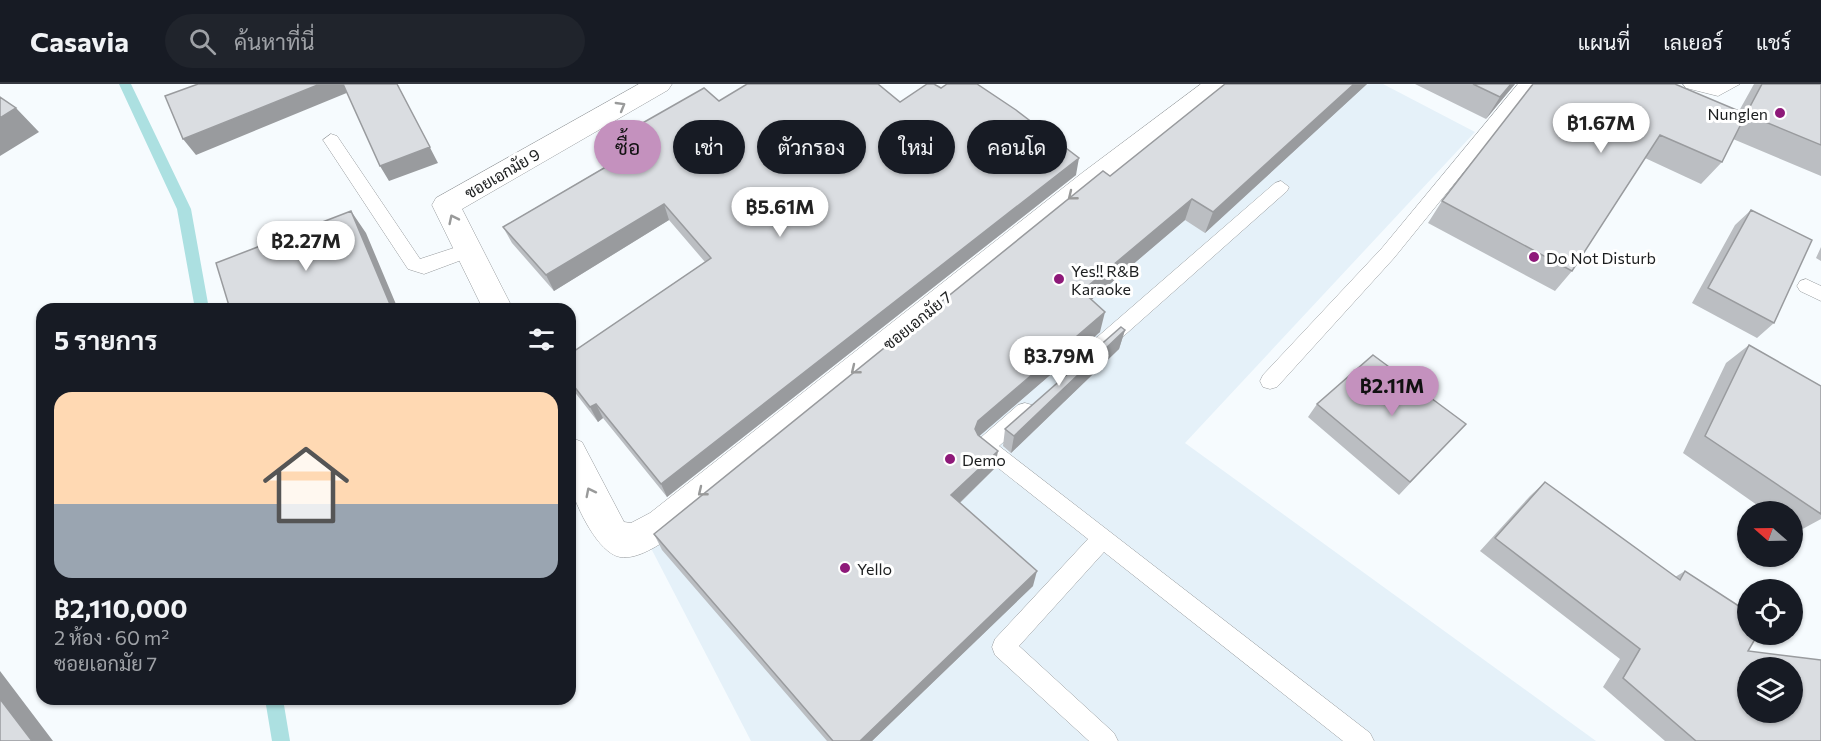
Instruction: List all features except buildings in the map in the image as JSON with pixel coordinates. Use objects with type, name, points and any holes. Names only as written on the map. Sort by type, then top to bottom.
[{"type":"street","name":"ซอยเอกมัย 9","points":[[495,303],[446,205],[659,84]]},
{"type":"street","name":"ซอยเอกมัย 7","points":[[576,464],[610,533],[621,541],[629,540],[662,524],[1092,180],[1219,84]]},
{"type":"lane","points":[[1270,381],[1388,253],[1527,84]]},
{"type":"lane","points":[[1691,84],[1718,92],[1732,84]]},
{"type":"lane","points":[[331,140],[414,264],[424,267],[469,250]]},
{"type":"lane","points":[[1084,360],[1281,187]]},
{"type":"lane","points":[[1039,399],[985,446],[1103,538],[1347,736]]},
{"type":"lane","points":[[1103,538],[1004,647],[1106,741]]},
{"type":"shaded area","points":[[1228,84],[1383,84],[1475,132],[1185,443],[1596,741],[751,741],[640,527]]},
{"type":"waterway","points":[[125,84],[184,209],[201,303]]},
{"type":"waterway","points":[[275,705],[281,741]]},
{"type":"place","name":"Nunglen","points":[[1780,113]]},
{"type":"place","name":"Do Not Disturb","points":[[1534,257]]},
{"type":"place","name":"Yes!! R&B Karaoke","points":[[1059,279]]},
{"type":"place","name":"Demo","points":[[950,459]]},
{"type":"place","name":"Yello","points":[[845,568]]}]
